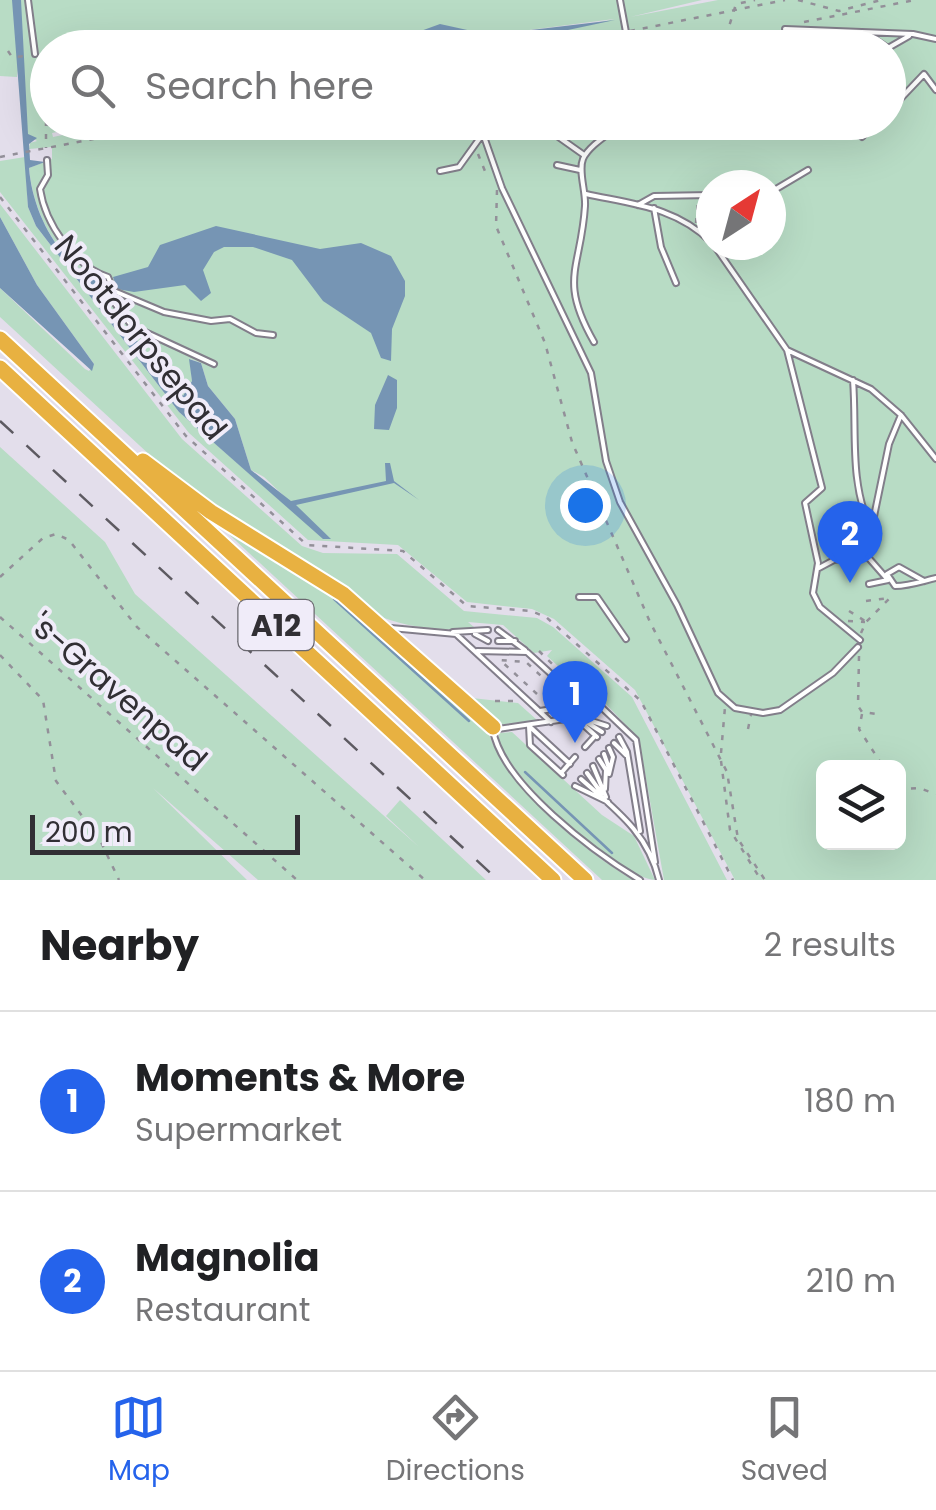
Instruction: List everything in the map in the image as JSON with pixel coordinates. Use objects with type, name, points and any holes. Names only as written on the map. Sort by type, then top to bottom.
[{"type":"highway","name":"A12","points":[[0,338],[585,880]]},
{"type":"highway","name":"A12","points":[[0,368],[553,880]]},
{"type":"highway","name":"A12","points":[[74,409],[202,505],[332,585],[493,726]]},
{"type":"lane","points":[[28,0],[31,30]]},
{"type":"lane","points":[[620,0],[626,30]]},
{"type":"lane","points":[[785,29],[805,30]]},
{"type":"lane","points":[[906,34],[936,39]]},
{"type":"lane","points":[[906,38],[913,34]]},
{"type":"lane","points":[[906,93],[924,74],[936,90]]},
{"type":"lane","points":[[440,170],[459,167],[477,140]]},
{"type":"lane","points":[[485,140],[518,224],[591,373],[606,461],[620,502],[726,703],[752,712],[780,710],[832,674],[858,648]]},
{"type":"lane","points":[[563,140],[584,155]]},
{"type":"lane","points":[[594,342],[576,310],[571,274],[586,194],[580,170],[584,155],[602,140]]},
{"type":"lane","points":[[47,160],[48,175],[40,189],[43,212],[88,270],[108,276],[113,300],[132,326],[214,364]]},
{"type":"lane","points":[[557,166],[580,170]]},
{"type":"lane","points":[[786,183],[808,170]]},
{"type":"lane","points":[[602,190],[612,200]]},
{"type":"lane","points":[[586,194],[654,208],[696,228]]},
{"type":"lane","points":[[638,205],[654,196],[696,194]]},
{"type":"lane","points":[[654,208],[660,247],[676,283]]},
{"type":"lane","points":[[725,260],[788,350],[822,488],[804,503],[816,544],[813,593],[820,607],[860,640]]},
{"type":"lane","points":[[114,291],[164,312],[211,321],[230,319],[256,333],[273,335]]},
{"type":"lane","points":[[788,350],[852,380],[901,415],[936,459]]},
{"type":"lane","points":[[852,380],[858,432],[854,478],[870,527]]},
{"type":"lane","points":[[901,415],[889,444],[866,555],[888,580],[902,586],[936,578]]},
{"type":"lane","points":[[816,570],[834,560],[866,555]]},
{"type":"lane","points":[[888,580],[887,574],[900,567],[924,581]]},
{"type":"lane","points":[[870,584],[888,580]]},
{"type":"lane","points":[[579,597],[597,597],[626,639]]},
{"type":"lane","points":[[382,626],[447,632],[488,630]]},
{"type":"lane","points":[[498,630],[519,644],[583,703]]},
{"type":"lane","points":[[447,632],[474,651],[552,722]]},
{"type":"lane","points":[[470,632],[488,641]]},
{"type":"lane","points":[[498,641],[519,644]]},
{"type":"lane","points":[[474,651],[522,651],[532,656]]},
{"type":"lane","points":[[540,711],[583,703],[601,704],[636,740],[659,880]]},
{"type":"lane","points":[[493,726],[528,726],[575,718],[594,719],[607,726]]},
{"type":"lane","points":[[575,718],[602,732]]},
{"type":"lane","points":[[575,718],[594,739],[586,747]]},
{"type":"lane","name":"A12","points":[[493,726],[500,755],[515,776],[608,862],[640,880]]},
{"type":"lane","points":[[528,726],[571,763],[562,774],[530,744],[528,726]]},
{"type":"lane","points":[[620,737],[628,759],[641,836]]},
{"type":"lane","points":[[614,743],[628,759]]},
{"type":"lane","points":[[604,793],[612,760],[607,751]]},
{"type":"lane","points":[[600,759],[607,778]]},
{"type":"lane","points":[[593,766],[612,805]]},
{"type":"lane","points":[[587,773],[641,836],[655,862]]},
{"type":"lane","points":[[582,779],[612,805]]},
{"type":"lane","points":[[575,786],[612,805]]},
{"type":"path","points":[[729,30],[736,4],[754,0]]},
{"type":"path","points":[[636,30],[785,0]]},
{"type":"path","points":[[798,0],[820,8],[850,10],[881,0]]},
{"type":"path","points":[[820,8],[821,0]]},
{"type":"path","points":[[782,30],[813,19],[876,11],[914,0]]},
{"type":"path","points":[[8,51],[12,58],[30,56]]},
{"type":"path","points":[[46,140],[46,150]]},
{"type":"path","points":[[0,157],[94,140]]},
{"type":"path","points":[[474,144],[489,174],[479,140]]},
{"type":"path","points":[[497,190],[496,226],[545,344],[572,442],[650,622],[721,758]]},
{"type":"path","name":"Nootdorpsepad","points":[[0,197],[186,436],[307,545],[403,551],[467,606],[540,614],[633,692],[733,880]]},
{"type":"path","points":[[0,577],[43,538],[56,534],[69,540],[137,627],[424,880]]},
{"type":"path","points":[[860,640],[866,622],[902,586]]},
{"type":"path","points":[[866,601],[890,598]]},
{"type":"path","points":[[849,610],[866,622]]},
{"type":"path","name":"'s-Gravenpad","points":[[0,617],[298,880]]},
{"type":"path","points":[[838,620],[866,622]]},
{"type":"path","points":[[858,648],[856,698],[862,712],[859,729],[879,760]]},
{"type":"path","points":[[0,654],[42,700],[56,781],[100,840],[119,880]]},
{"type":"path","points":[[537,694],[500,660],[526,662],[572,705]]},
{"type":"path","points":[[572,682],[573,667]]},
{"type":"path","points":[[726,703],[721,716],[721,758],[738,839],[763,880]]},
{"type":"path","points":[[748,728],[752,712]]},
{"type":"path","points":[[862,712],[876,714]]},
{"type":"path","points":[[906,789],[920,788],[936,794]]},
{"type":"green space","points":[[0,0],[702,0],[630,17],[718,0],[936,0],[936,880],[735,880],[635,690],[554,619],[532,609],[467,602],[398,545],[308,540],[189,433],[0,192],[0,161],[25,157],[28,207],[36,226],[179,412],[323,538],[329,539],[264,477],[251,470],[235,419],[208,386],[201,363],[190,359],[192,381],[183,396],[110,309],[103,297],[102,282],[73,262],[50,235],[36,202],[29,168],[52,159],[52,147],[29,149],[30,143],[906,140],[906,30],[564,30],[614,19],[529,30],[30,30],[30,136],[17,70],[17,77],[0,76]]},
{"type":"green space","points":[[0,204],[182,439],[302,546],[323,553],[397,554],[464,611],[537,618],[553,627],[632,697],[727,880],[664,880],[639,739],[604,702],[578,690],[574,678],[579,672],[572,666],[571,678],[547,656],[552,650],[534,653],[503,625],[468,622],[474,627],[441,629],[384,618],[177,480],[0,317],[0,288],[85,369],[89,371],[94,364],[37,285],[0,217]]},
{"type":"green space","points":[[0,447],[105,542],[135,594],[419,847],[386,816],[400,800],[486,880],[258,880],[153,788],[247,880],[0,880]]},
{"type":"green space","points":[[207,514],[324,584],[488,731],[511,774],[548,815],[633,880],[602,880]]},
{"type":"green space","points":[[395,633],[402,634],[472,698],[518,703],[537,720],[497,725]]},
{"type":"green space","points":[[512,732],[602,815],[634,836],[655,880],[616,862],[542,800],[507,757],[499,740],[499,733]]},
{"type":"water","points":[[12,0],[21,0],[28,134],[34,140],[29,144],[30,160],[45,162],[29,168],[31,183],[46,228],[64,254],[108,287],[105,302],[183,396],[192,381],[189,359],[201,363],[208,386],[235,419],[251,470],[291,501],[386,481],[385,463],[390,463],[394,481],[419,500],[394,483],[296,505],[331,539],[323,539],[179,412],[36,226],[28,207]]},
{"type":"water","points":[[615,20],[568,30],[532,30]]},
{"type":"water","points":[[440,24],[467,30],[424,30]]},
{"type":"water","points":[[0,217],[37,285],[94,364],[92,371],[0,288]]},
{"type":"water","points":[[216,226],[320,249],[361,243],[391,256],[405,281],[405,296],[392,329],[391,361],[381,358],[371,333],[323,301],[292,260],[253,247],[224,247],[214,252],[203,270],[211,293],[201,301],[185,285],[134,292],[117,289],[113,277],[148,267],[160,245]]},
{"type":"water","points":[[388,375],[397,380],[397,408],[389,430],[374,429],[375,405]]},
{"type":"waterway","points":[[334,599],[469,721]]},
{"type":"waterway","points":[[525,772],[612,853]]},
{"type":"railway","points":[[0,421],[498,880]]},
{"type":"place","name":"Magnolia","points":[[850,583]]},
{"type":"place","name":"Moments & More","points":[[575,743]]}]
